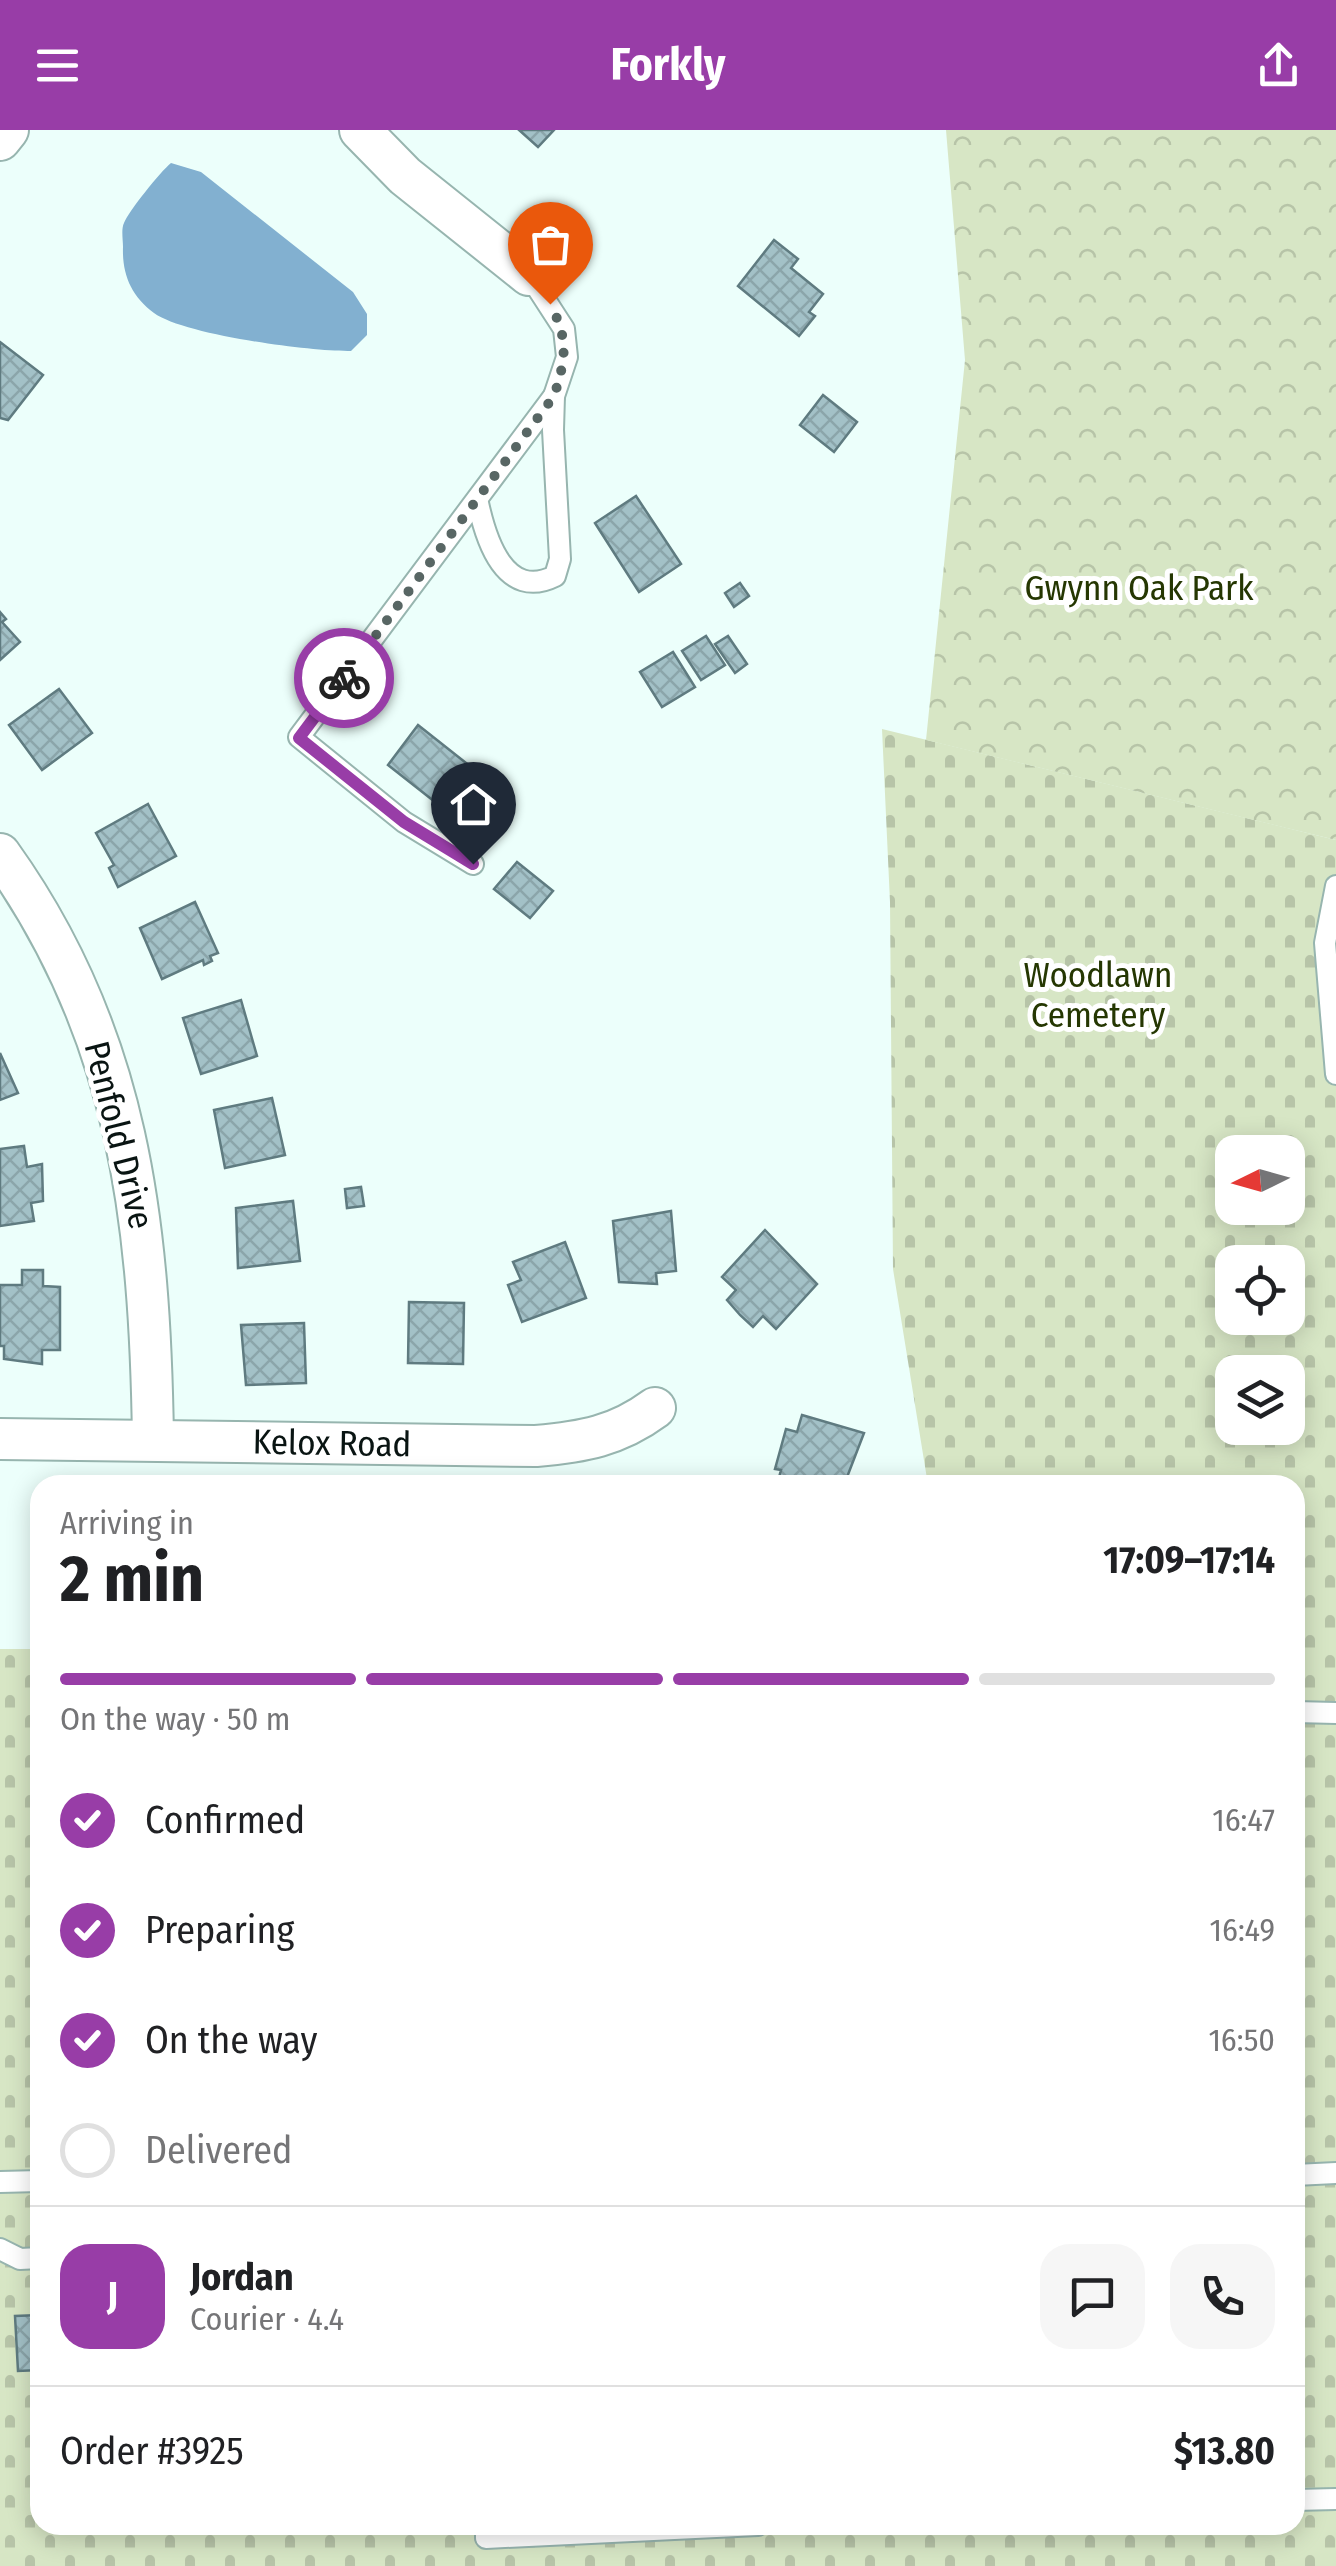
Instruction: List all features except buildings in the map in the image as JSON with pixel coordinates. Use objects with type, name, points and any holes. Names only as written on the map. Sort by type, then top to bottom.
[{"type":"street","points":[[0,140],[8,130]]},
{"type":"street","points":[[360,130],[405,176],[528,275]]},
{"type":"street","name":"Penfold Drive","points":[[0,854],[26,890],[68,968],[101,1047],[126,1135],[146,1247],[154,1440]]},
{"type":"street","name":"Kelox Road","points":[[0,1439],[536,1446],[601,1438],[629,1427],[655,1408]]},
{"type":"lane","points":[[473,864],[404,822],[299,738],[478,503],[554,396],[567,357],[564,329],[528,275]]},
{"type":"lane","points":[[478,503],[487,547],[500,564],[521,580],[541,583],[555,576],[560,559],[554,396]]},
{"type":"lane","points":[[1336,886],[1324,943],[1336,1074]]},
{"type":"lane","points":[[1305,1712],[1336,1713]]},
{"type":"lane","points":[[1305,2175],[1336,2173]]},
{"type":"lane","points":[[0,2182],[30,2181]]},
{"type":"lane","points":[[0,2249],[20,2259],[30,2258]]},
{"type":"lane","points":[[1305,2500],[1336,2498]]},
{"type":"lane","points":[[486,2535],[549,2535]]},
{"type":"green space","name":"Gwynn Oak Park","points":[[946,130],[1336,130],[1336,840],[926,740],[965,360]]},
{"type":"green space","name":"Woodlawn Cemetery","points":[[882,729],[1336,840],[1336,2566],[0,2566],[0,1649],[30,1649],[30,2535],[1305,2535],[1305,1475],[926,1475],[893,1269],[890,902]]},
{"type":"water","points":[[171,163],[201,172],[353,292],[367,314],[367,335],[351,351],[308,349],[192,328],[170,321],[146,306],[126,275],[123,228],[138,201]]},
{"type":"way so far","points":[[344,678],[554,396],[567,357],[564,329],[550,304]]},
{"type":"route","points":[[344,678],[299,738],[342,777],[404,822],[473,864]]}]
